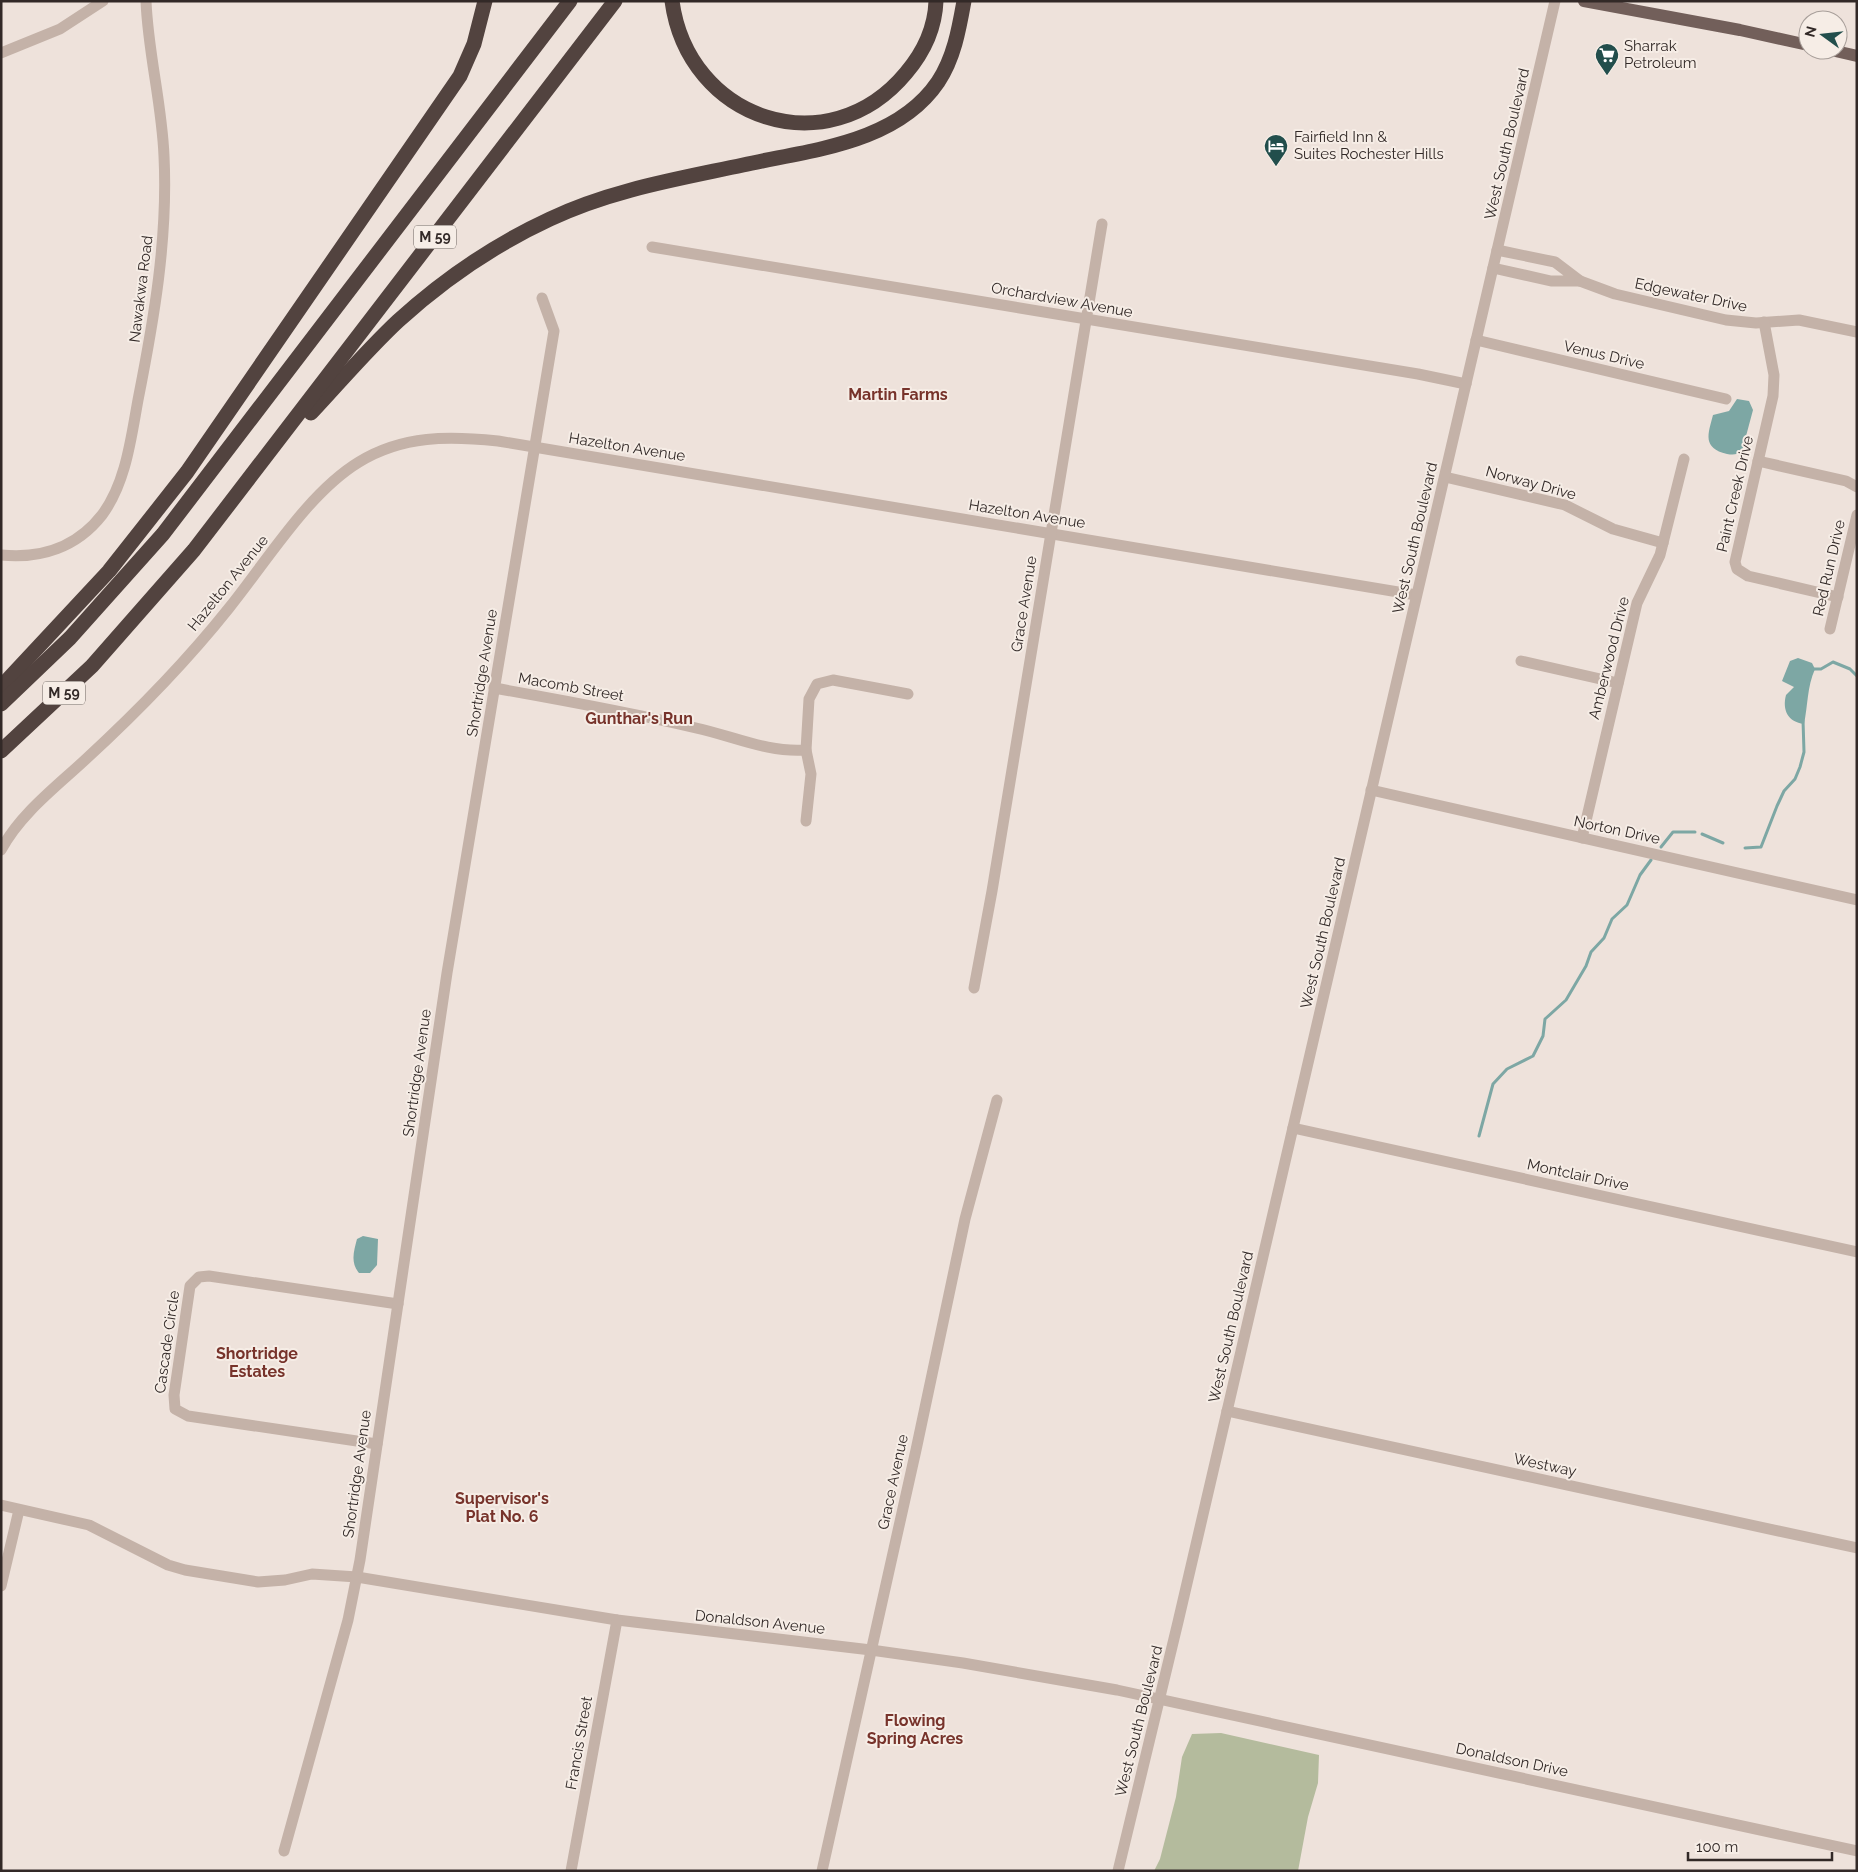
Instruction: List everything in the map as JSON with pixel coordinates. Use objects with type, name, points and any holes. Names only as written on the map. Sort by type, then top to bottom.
[{"type":"highway","points":[[1,687],[109,571],[204,449],[460,76],[474,44],[484,1]]},
{"type":"highway","name":"M 59","points":[[1,704],[70,638],[162,534],[570,1]]},
{"type":"highway","name":"M 59","points":[[1,751],[61,696],[124,632],[194,550],[615,1]]},
{"type":"highway","points":[[672,1],[678,30],[686,50],[695,66],[712,86],[730,100],[756,114],[798,123],[843,118],[863,110],[882,98],[914,65],[929,38],[936,1]]},
{"type":"highway","points":[[255,472],[378,341],[429,294],[493,251],[549,219],[584,204],[639,188],[856,139],[902,116],[921,101],[938,83],[948,64],[956,41],[964,1]]},
{"type":"main road","points":[[1584,1],[1798,43]]},
{"type":"street","points":[[1,53],[60,29],[103,1]]},
{"type":"street","name":"Nawakwa Road","points":[[1,556],[29,556],[54,550],[73,541],[94,524],[103,514],[118,485],[129,447],[155,308],[162,252],[164,157],[160,104],[146,1]]},
{"type":"street","name":"West South Boulevard","points":[[1118,1871],[1160,1699],[1555,1]]},
{"type":"street","name":"Grace Avenue","points":[[974,988],[985,936],[1102,224]]},
{"type":"street","name":"Orchardview Avenue","points":[[652,247],[1418,374],[1466,384]]},
{"type":"street","name":"Edgewater Drive","points":[[1497,250],[1555,262],[1580,282]]},
{"type":"street","name":"Edgewater Drive","points":[[1493,268],[1551,281],[1580,282],[1615,294],[1726,320],[1764,322],[1799,320],[1857,332]]},
{"type":"street","name":"Shortridge Avenue","points":[[284,1851],[348,1620],[357,1577],[447,973],[554,331],[542,298]]},
{"type":"street","name":"Paint Creek Drive","points":[[1764,322],[1774,384],[1735,556],[1737,568],[1748,576],[1838,597]]},
{"type":"street","name":"Venus Drive","points":[[1476,340],[1726,399]]},
{"type":"street","name":"Hazelton Avenue","points":[[1,850],[25,817],[108,738],[194,649],[228,610],[308,507],[343,472],[388,448],[418,439],[463,437],[534,447],[1416,595]]},
{"type":"street","name":"Amberwood Drive","points":[[1582,838],[1638,598],[1658,561],[1664,543],[1684,459]]},
{"type":"street","points":[[1758,461],[1846,481],[1857,487]]},
{"type":"street","name":"Norway Drive","points":[[1445,476],[1565,505],[1613,529],[1664,543]]},
{"type":"street","name":"Red Run Drive","points":[[1830,629],[1857,514]]},
{"type":"street","points":[[1521,660],[1618,683]]},
{"type":"street","points":[[806,821],[811,780],[806,750],[809,699],[816,684],[833,680],[908,694]]},
{"type":"street","name":"Macomb Street","points":[[494,688],[617,710],[724,734],[771,750],[806,750]]},
{"type":"street","name":"Norton Drive","points":[[1371,790],[1857,900]]},
{"type":"street","name":"Grace Avenue","points":[[822,1871],[965,1219],[996,1100]]},
{"type":"street","name":"Montclair Drive","points":[[1293,1128],[1857,1252]]},
{"type":"street","name":"Cascade Circle","points":[[377,1444],[188,1416],[181,1414],[175,1409],[174,1395],[190,1286],[199,1277],[209,1276],[398,1304]]},
{"type":"street","name":"Westway","points":[[1227,1411],[1857,1548]]},
{"type":"street","name":"Donaldson Avenue","points":[[1,1506],[90,1525],[168,1565],[185,1570],[258,1582],[285,1580],[312,1574],[357,1577],[617,1620],[871,1650],[1002,1670],[1160,1699]]},
{"type":"street","points":[[1,1586],[19,1510]]},
{"type":"street","name":"Francis Street","points":[[571,1871],[617,1620]]},
{"type":"street","name":"Donaldson Drive","points":[[1160,1699],[1857,1851]]},
{"type":"green space","points":[[1221,1733],[1319,1755],[1318,1783],[1308,1817],[1298,1871],[1154,1871],[1160,1859],[1176,1797],[1182,1757],[1192,1734]]},
{"type":"water","points":[[1737,399],[1749,401],[1753,410],[1742,451],[1735,454],[1727,454],[1710,444],[1710,428],[1713,415],[1729,411]]},
{"type":"water","points":[[1798,658],[1812,663],[1815,669],[1809,689],[1804,724],[1790,718],[1786,710],[1785,700],[1786,695],[1794,687],[1782,681],[1790,661]]},
{"type":"water","points":[[363,1236],[378,1239],[377,1265],[370,1273],[359,1273],[354,1265],[357,1239]]},
{"type":"waterway","points":[[1812,669],[1821,669],[1833,662],[1850,669],[1857,676]]},
{"type":"waterway","points":[[1745,848],[1761,847],[1784,791],[1795,779],[1804,752],[1803,720]]},
{"type":"waterway","points":[[1661,847],[1673,832],[1695,832]]},
{"type":"waterway","points":[[1702,834],[1723,843]]},
{"type":"waterway","points":[[1479,1136],[1493,1084],[1507,1069],[1533,1056],[1543,1036],[1545,1019],[1566,1000],[1586,966],[1591,952],[1604,938],[1612,919],[1627,905],[1640,875],[1651,860]]},
{"type":"place","name":"Sharrak Petroleum","points":[[1607,76]]},
{"type":"place","name":"Fairfield Inn & Suites Rochester Hills","points":[[1276,167]]},
{"type":"district","name":"Martin Farms","points":[[898,394]]},
{"type":"district","name":"Gunthar's Run","points":[[639,718]]},
{"type":"district","name":"Shortridge Estates","points":[[257,1362]]},
{"type":"district","name":"Supervisor's Plat No. 6","points":[[502,1507]]},
{"type":"district","name":"Flowing Spring Acres","points":[[915,1729]]}]
